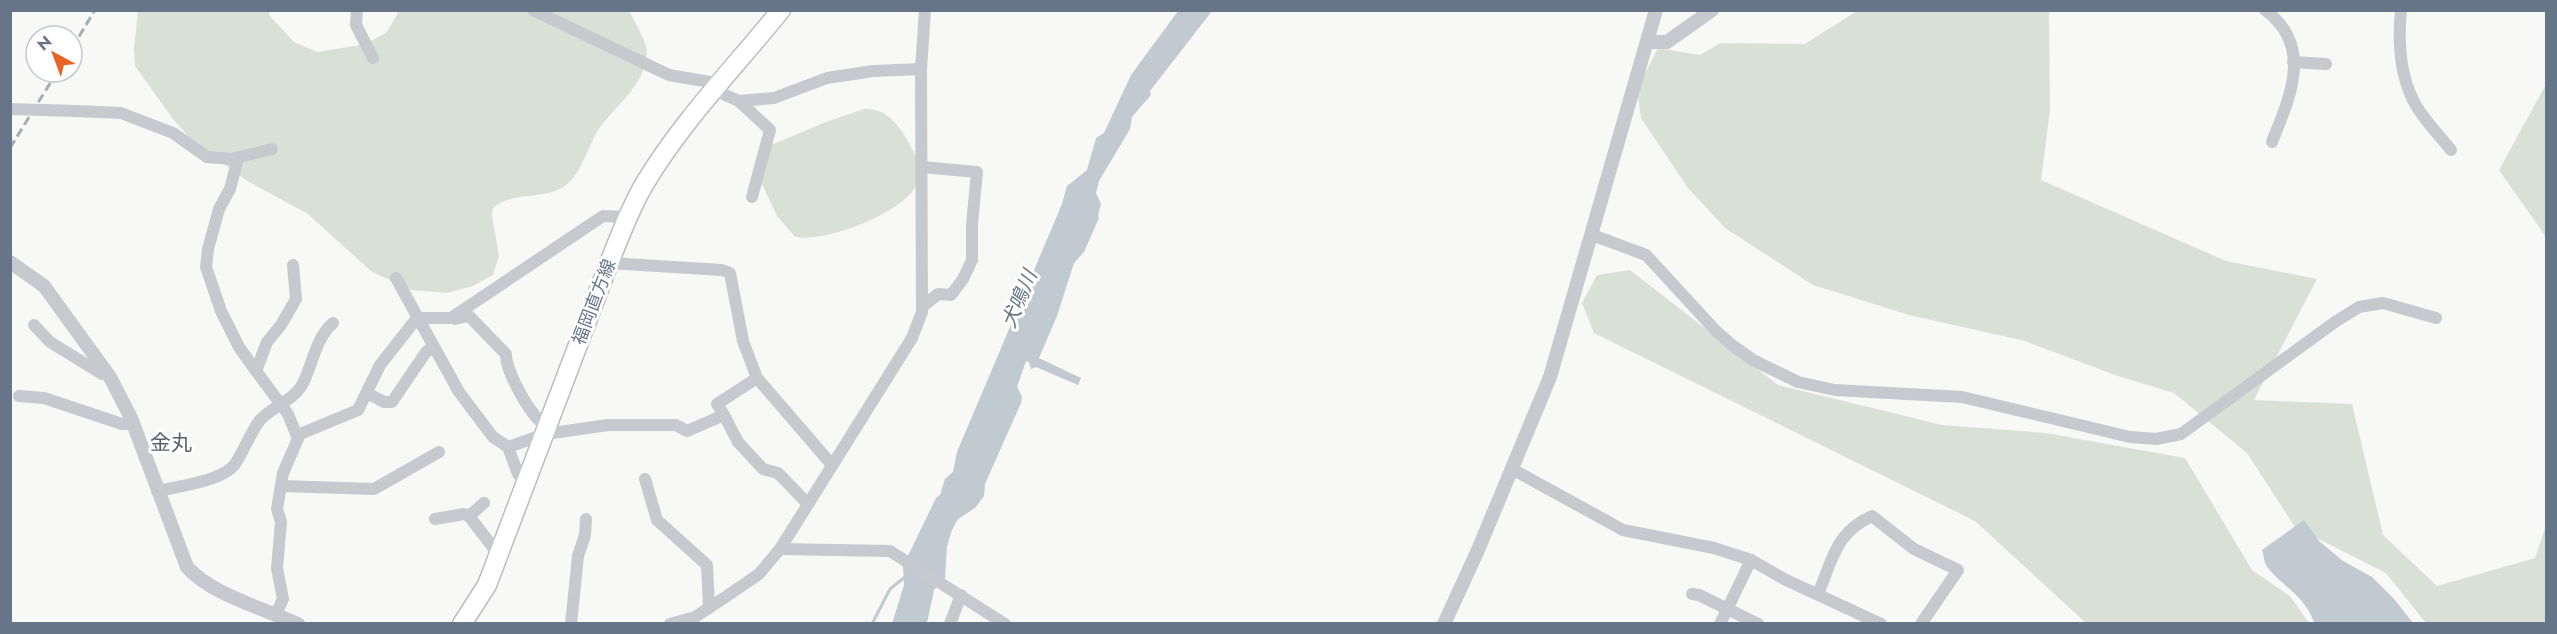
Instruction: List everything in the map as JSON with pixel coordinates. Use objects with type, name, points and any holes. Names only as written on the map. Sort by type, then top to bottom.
[{"type":"main road","name":"福岡直方線","points":[[462,624],[487,585],[627,217],[658,162],[781,10]]},
{"type":"street","points":[[357,10],[356,25],[373,58]]},
{"type":"street","points":[[533,10],[669,75],[710,82],[725,95],[739,101],[770,130],[752,197]]},
{"type":"street","points":[[670,624],[694,617],[709,608],[759,573],[780,549],[912,338],[922,307],[921,69],[925,10]]},
{"type":"street","points":[[1444,624],[1550,377],[1656,10]]},
{"type":"street","points":[[1647,42],[1667,42],[1712,10]]},
{"type":"street","points":[[2265,10],[2287,32],[2293,47],[2292,91],[2271,142]]},
{"type":"street","points":[[2401,10],[2399,32],[2407,86],[2415,104],[2451,150]]},
{"type":"street","points":[[2293,62],[2326,64]]},
{"type":"street","points":[[739,101],[774,98],[827,78],[873,71],[921,69]]},
{"type":"street","points":[[10,109],[121,113],[173,133],[207,157],[231,159],[272,149]]},
{"type":"street","points":[[238,158],[230,189],[219,209],[208,249],[206,267],[221,311],[239,347],[288,414],[298,439]]},
{"type":"street","points":[[922,167],[977,172],[972,224],[972,260],[963,279],[951,295],[938,294],[922,307]]},
{"type":"street","points":[[451,318],[603,216],[627,217]]},
{"type":"street","points":[[1592,235],[1646,255],[1716,332],[1753,360],[1798,382],[1835,390],[1962,397],[2130,437],[2156,440],[2181,434],[2359,307],[2383,303],[2436,318]]},
{"type":"street","points":[[10,261],[44,286],[107,372],[123,399],[187,567],[199,580],[297,623]]},
{"type":"street","points":[[609,263],[723,270],[730,273],[743,341],[757,378],[832,465]]},
{"type":"street","points":[[256,370],[267,342],[281,325],[296,299],[293,265]]},
{"type":"street","points":[[396,278],[459,392],[493,437],[508,447],[518,474],[526,482]]},
{"type":"street","points":[[417,318],[459,320],[470,316],[506,354],[506,363],[528,406],[546,430]]},
{"type":"street","points":[[276,614],[283,599],[277,568],[281,522],[277,509],[283,473],[300,434],[358,410],[380,366],[417,318]]},
{"type":"street","points":[[158,491],[213,477],[233,467],[259,421],[293,396],[304,382],[316,349],[327,328],[333,323]]},
{"type":"street","points":[[34,325],[50,342],[102,374],[107,372]]},
{"type":"street","points":[[367,393],[384,402],[392,402],[426,352],[433,347]]},
{"type":"street","points":[[757,378],[717,404],[738,442],[763,469],[778,473],[807,503]]},
{"type":"street","points":[[19,396],[44,398],[122,424],[134,424]]},
{"type":"street","points":[[508,447],[546,430],[608,425],[676,425],[687,431],[724,415]]},
{"type":"street","points":[[281,486],[374,489],[439,452]]},
{"type":"street","points":[[1512,469],[1623,530],[1713,548],[1751,560],[1881,624]]},
{"type":"street","points":[[645,479],[657,520],[707,565],[709,608]]},
{"type":"street","points":[[470,516],[484,503]]},
{"type":"street","points":[[435,519],[464,514],[470,516],[499,555]]},
{"type":"street","points":[[1818,594],[1841,538],[1856,524],[1872,516],[1914,549],[1958,570],[1921,624]]},
{"type":"street","points":[[571,624],[578,556],[585,535],[586,519]]},
{"type":"street","points":[[780,549],[890,552],[1005,624]]},
{"type":"street","points":[[1720,624],[1751,560]]},
{"type":"street","points":[[1692,594],[1699,595],[1758,624]]},
{"type":"street","points":[[950,624],[961,595]]},
{"type":"shaded area","points":[[629,10],[643,37],[647,53],[642,74],[636,84],[601,126],[582,165],[566,185],[549,193],[510,199],[493,208],[492,216],[499,256],[493,275],[473,286],[447,293],[412,290],[372,272],[308,214],[249,182],[194,143],[173,119],[135,66],[134,49],[138,11],[270,11],[269,15],[294,42],[317,52],[366,44],[387,32],[398,13],[395,11]]},
{"type":"shaded area","points":[[1178,11],[1212,11],[1150,91],[1151,95],[1132,117],[1130,129],[1099,181],[1096,193],[1101,204],[1099,218],[1084,252],[1074,263],[1057,316],[1039,358],[1081,378],[1078,385],[1036,367],[1031,369],[1029,362],[1026,361],[1017,387],[1022,397],[1021,403],[985,484],[984,496],[975,508],[958,519],[952,530],[947,546],[945,578],[934,590],[927,623],[892,624],[904,585],[903,566],[936,498],[940,495],[945,479],[953,472],[957,452],[1062,204],[1067,186],[1087,170],[1096,138],[1104,133],[1131,75]]},
{"type":"shaded area","points":[[1857,11],[2049,11],[2050,110],[2041,180],[2226,261],[2317,279],[2254,400],[2352,404],[2383,535],[2437,586],[2535,558],[2546,525],[2546,623],[2426,623],[2386,573],[2295,527],[2247,453],[2174,393],[2115,375],[2025,341],[1909,315],[1813,285],[1725,228],[1688,188],[1641,118],[1637,89],[1658,48],[1700,55],[1721,43],[1805,44]]},
{"type":"shaded area","points":[[2546,86],[2546,237],[2499,170]]},
{"type":"shaded area","points":[[864,109],[885,114],[893,120],[906,137],[921,166],[915,187],[901,202],[888,211],[857,226],[823,236],[795,237],[777,216],[757,173],[771,145]]},
{"type":"shaded area","points":[[1630,270],[1778,385],[1942,425],[2046,433],[2185,458],[2252,570],[2290,596],[2309,623],[2086,623],[1975,521],[1594,333],[1582,303],[1597,275]]},
{"type":"shaded area","points":[[2304,520],[2319,541],[2343,561],[2372,577],[2413,623],[2314,622],[2300,599],[2267,566],[2262,550]]},
{"type":"waterway","points":[[872,624],[890,589],[905,577]]},
{"type":"railway","points":[[84,28],[95,10]]},
{"type":"railway","points":[[10,148],[50,84]]},
{"type":"district","name":"金丸","points":[[171,443]]},
{"type":"water label","name":"犬鳴川","points":[[1019,299]]}]
